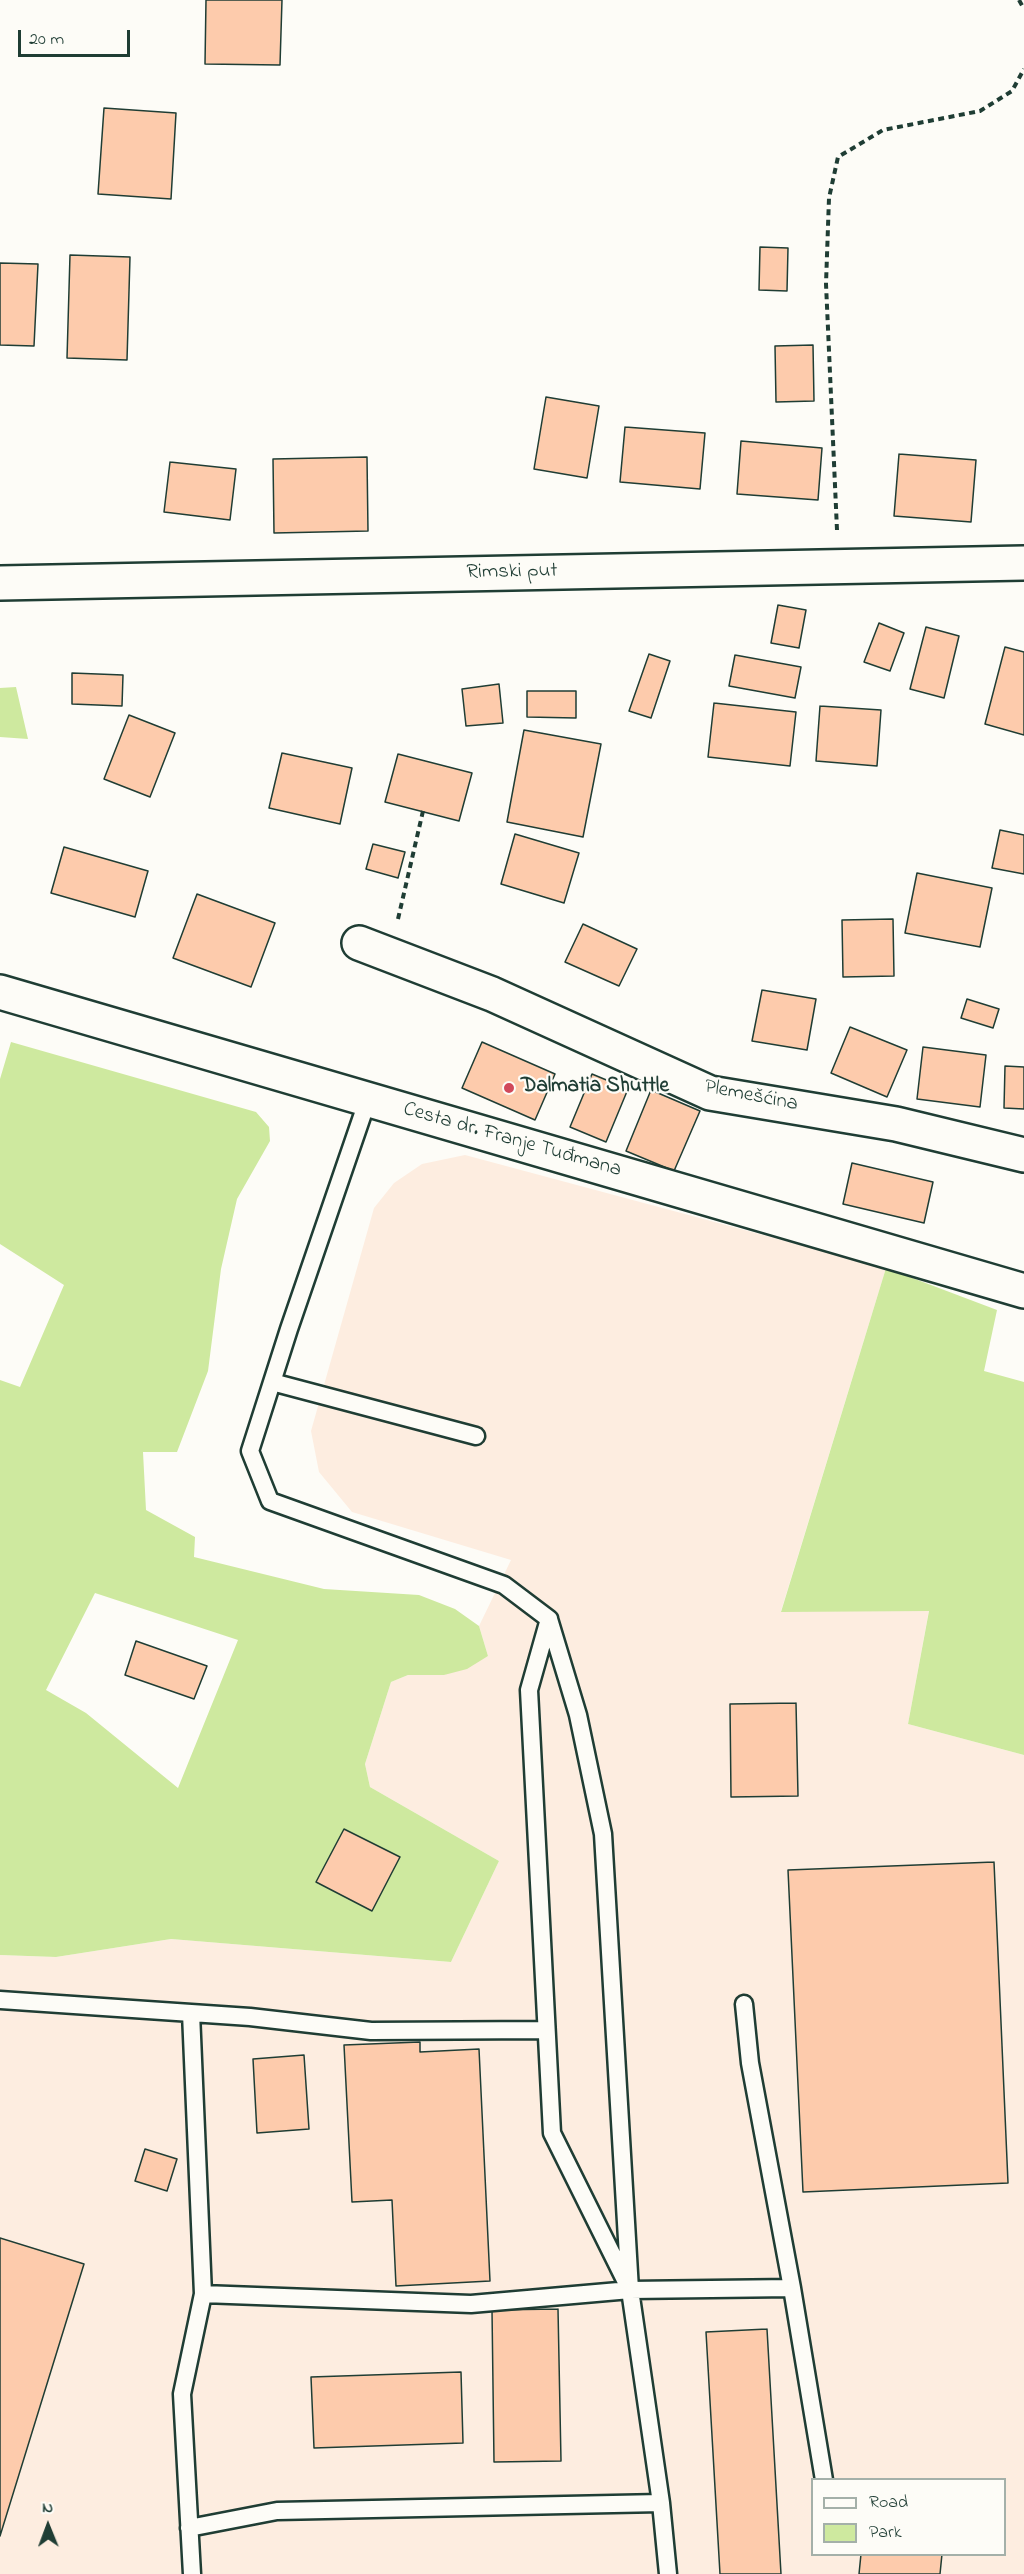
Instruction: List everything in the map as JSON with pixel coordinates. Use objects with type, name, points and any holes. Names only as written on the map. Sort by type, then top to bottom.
[{"type":"street","name":"Rimski put","points":[[0,583],[1024,562]]},
{"type":"street","name":"Plemešćina","points":[[359,943],[492,994],[710,1093],[896,1124],[1024,1155]]},
{"type":"street","name":"Cesta dr. Franje Tuđmana","points":[[0,992],[1024,1291]]},
{"type":"lane","points":[[368,1099],[250,1451],[270,1501],[504,1585],[549,1619],[578,1714],[603,1834],[630,2290],[661,2503],[668,2574]]},
{"type":"lane","points":[[272,1382],[476,1436]]},
{"type":"lane","points":[[549,1619],[529,1690],[552,2133],[630,2290]]},
{"type":"lane","points":[[0,2000],[191,2013],[371,2031],[545,2030]]},
{"type":"lane","points":[[744,2004],[750,2063],[792,2288],[824,2478]]},
{"type":"lane","points":[[191,2013],[204,2294],[182,2394],[192,2574]]},
{"type":"lane","points":[[204,2294],[471,2304],[630,2290],[792,2288]]},
{"type":"lane","points":[[189,2528],[277,2511],[661,2503]]},
{"type":"path","points":[[1019,0],[1024,9]]},
{"type":"path","points":[[839,567],[826,284],[829,198],[838,157],[883,130],[980,111],[1012,91],[1024,69]]},
{"type":"path","points":[[389,955],[423,811]]},
{"type":"shaded area","points":[[465,1155],[886,1268],[781,1611],[929,1610],[908,1724],[1024,1755],[1024,2574],[0,2574],[0,1955],[56,1957],[171,1939],[451,1962],[499,1861],[370,1787],[365,1764],[391,1682],[408,1675],[444,1675],[488,1656],[479,1626],[511,1560],[352,1512],[319,1472],[311,1431],[374,1208],[394,1183],[422,1164]]},
{"type":"green space","points":[[16,687],[28,739],[0,737],[0,688]]},
{"type":"green space","points":[[11,1042],[256,1112],[269,1127],[270,1141],[237,1199],[221,1269],[208,1371],[177,1452],[143,1452],[146,1510],[195,1537],[194,1557],[324,1589],[419,1595],[455,1609],[479,1626],[488,1656],[467,1669],[444,1675],[408,1675],[391,1682],[365,1764],[370,1787],[499,1861],[451,1962],[171,1939],[56,1957],[0,1955],[0,1380],[20,1387],[64,1285],[0,1244],[0,1079]],"holes":[[[95,1593],[238,1640],[178,1788],[86,1713],[46,1690]]]},
{"type":"green space","points":[[886,1268],[997,1310],[984,1371],[1024,1382],[1024,1755],[908,1724],[929,1611],[781,1612]]},
{"type":"building","points":[[206,0],[282,0],[280,65],[205,64]]},
{"type":"building","points":[[104,108],[176,113],[171,199],[98,194]]},
{"type":"building","points":[[760,247],[788,248],[787,291],[759,290]]},
{"type":"building","points":[[70,255],[130,257],[127,360],[67,358]]},
{"type":"building","points":[[0,263],[38,264],[34,346],[0,345]]},
{"type":"building","points":[[813,345],[814,401],[776,402],[775,346]]},
{"type":"building","points":[[546,397],[599,406],[587,478],[534,469]]},
{"type":"building","points":[[625,427],[705,433],[700,489],[620,482]]},
{"type":"building","points":[[741,441],[822,448],[818,500],[737,494]]},
{"type":"building","points":[[899,454],[976,460],[971,522],[894,516]]},
{"type":"building","points":[[367,457],[368,531],[274,533],[273,459]]},
{"type":"building","points":[[170,462],[236,469],[230,520],[164,512]]},
{"type":"building","points":[[778,605],[806,610],[799,648],[771,643]]},
{"type":"building","points":[[879,623],[904,633],[890,671],[864,662]]},
{"type":"building","points":[[926,627],[959,636],[944,698],[910,689]]},
{"type":"building","points":[[1005,647],[1024,652],[1024,735],[985,724]]},
{"type":"building","points":[[649,654],[670,661],[651,718],[629,711]]},
{"type":"building","points":[[735,655],[801,667],[795,698],[729,686]]},
{"type":"building","points":[[72,673],[123,675],[122,706],[72,704]]},
{"type":"building","points":[[499,684],[503,723],[466,726],[462,689]]},
{"type":"building","points":[[527,691],[576,691],[576,718],[527,717]]},
{"type":"building","points":[[714,703],[796,712],[790,766],[708,757]]},
{"type":"building","points":[[820,706],[881,710],[877,766],[816,761]]},
{"type":"building","points":[[129,715],[175,733],[150,797],[104,779]]},
{"type":"building","points":[[524,730],[601,744],[583,837],[507,822]]},
{"type":"building","points":[[282,753],[352,768],[340,824],[269,808]]},
{"type":"building","points":[[398,754],[472,773],[459,821],[385,802]]},
{"type":"building","points":[[1000,830],[1024,835],[1024,874],[992,868]]},
{"type":"building","points":[[515,834],[579,853],[564,903],[501,884]]},
{"type":"building","points":[[373,844],[405,852],[398,878],[366,869]]},
{"type":"building","points":[[64,847],[148,871],[135,917],[51,893]]},
{"type":"building","points":[[917,873],[992,888],[980,947],[905,933]]},
{"type":"building","points":[[197,894],[275,923],[251,987],[173,958]]},
{"type":"building","points":[[893,919],[894,976],[843,977],[842,920]]},
{"type":"building","points":[[583,924],[637,949],[619,986],[565,962]]},
{"type":"building","points":[[762,990],[816,999],[807,1050],[752,1041]]},
{"type":"building","points":[[967,999],[999,1009],[993,1028],[961,1018]]},
{"type":"building","points":[[850,1027],[907,1050],[887,1097],[831,1073]]},
{"type":"building","points":[[482,1042],[555,1074],[535,1120],[462,1088]]},
{"type":"building","points":[[923,1047],[986,1055],[980,1107],[917,1099]]},
{"type":"building","points":[[1005,1066],[1024,1067],[1024,1109],[1004,1108]]},
{"type":"building","points":[[592,1074],[628,1089],[606,1142],[570,1127]]},
{"type":"building","points":[[651,1090],[700,1111],[674,1171],[626,1151]]},
{"type":"building","points":[[852,1163],[933,1182],[924,1223],[843,1204]]},
{"type":"building","points":[[136,1641],[207,1666],[194,1699],[125,1675]]},
{"type":"building","points":[[796,1703],[798,1796],[731,1797],[730,1704]]},
{"type":"building","points":[[344,1829],[400,1857],[372,1911],[316,1882]]},
{"type":"building","points":[[994,1862],[1008,2183],[803,2192],[788,1870]]},
{"type":"building","points":[[420,2042],[420,2052],[479,2049],[490,2281],[396,2286],[392,2200],[352,2202],[344,2045]]},
{"type":"building","points":[[304,2055],[309,2129],[257,2133],[253,2059]]},
{"type":"building","points":[[145,2149],[177,2159],[167,2191],[135,2181]]},
{"type":"building","points":[[0,2238],[84,2264],[0,2536]]},
{"type":"building","points":[[558,2309],[561,2461],[494,2462],[492,2310]]},
{"type":"building","points":[[767,2329],[781,2574],[720,2574],[706,2332]]},
{"type":"building","points":[[461,2372],[463,2443],[314,2448],[311,2377]]},
{"type":"building","points":[[861,2556],[942,2556],[940,2574],[859,2574]]},
{"type":"place","name":"Dalmatia Shuttle","points":[[509,1088]]}]
